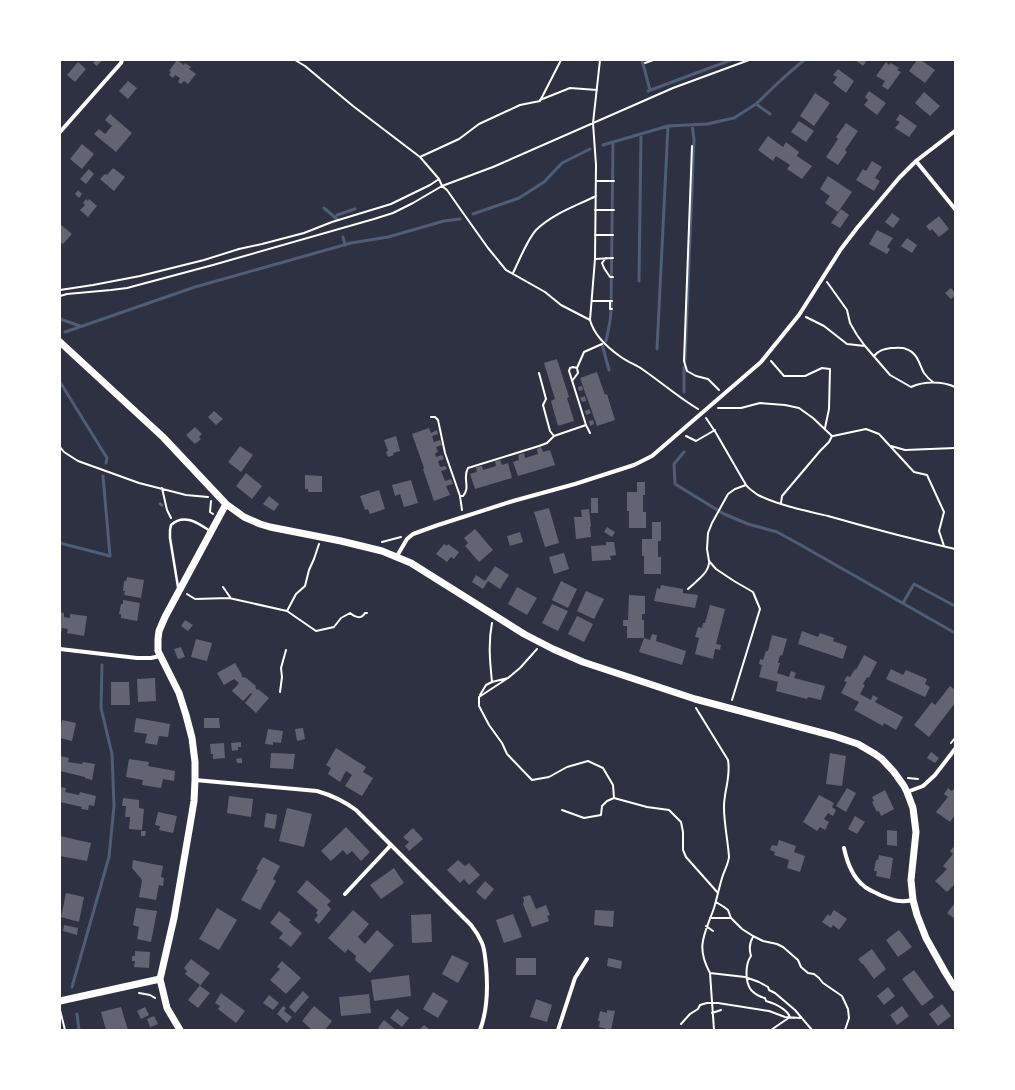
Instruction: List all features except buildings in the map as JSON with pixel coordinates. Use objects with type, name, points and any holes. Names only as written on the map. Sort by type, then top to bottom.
[{"type":"street","points":[[60,132],[122,60]]},
{"type":"street","points":[[398,556],[407,539],[413,534],[428,528],[575,484],[634,465],[652,456],[761,362],[800,315],[841,249],[857,228],[899,178],[916,161],[955,131]]},
{"type":"street","points":[[916,161],[955,209]]},
{"type":"street","points":[[60,342],[163,437],[226,504],[244,518],[260,524],[370,547],[398,556],[524,634],[542,644],[583,662],[636,681],[695,699],[834,736],[858,744],[882,759],[902,782],[913,808],[916,832],[911,880],[913,900],[926,938],[955,988]]},
{"type":"street","points":[[180,1030],[167,1008],[160,979],[174,918],[193,809],[195,762],[192,738],[179,693],[160,656],[158,647],[159,631],[165,617],[226,504]]},
{"type":"street","points":[[60,649],[137,658],[151,658],[160,656]]},
{"type":"street","points":[[907,792],[923,786],[936,775],[955,749]]},
{"type":"street","points":[[195,780],[312,790],[324,793],[348,804],[356,810],[470,925],[480,938],[484,951],[487,981],[487,1003],[480,1030]]},
{"type":"street","points":[[345,894],[391,845]]},
{"type":"street","points":[[844,848],[848,864],[859,882],[864,887],[896,901],[906,902],[913,900]]},
{"type":"street","points":[[558,1030],[574,978],[587,959]]},
{"type":"street","points":[[60,1002],[160,979]]},
{"type":"lane","points":[[179,591],[170,526],[179,520],[189,519],[211,531]]},
{"type":"path","points":[[295,60],[305,66],[353,106],[420,158],[439,179],[442,186],[448,190],[488,248],[506,270],[545,292],[561,305],[590,320]]},
{"type":"path","points":[[540,101],[561,60]]},
{"type":"path","points":[[600,60],[593,123],[596,152],[596,196],[594,235],[595,259],[590,320],[595,332],[611,349],[621,357],[643,369],[699,410]]},
{"type":"path","points":[[645,63],[653,60]]},
{"type":"path","points":[[60,296],[127,288],[213,266],[393,213],[442,186],[493,167],[673,88],[749,60]]},
{"type":"path","points":[[420,158],[459,139],[479,124],[520,105],[540,101],[570,88],[597,90]]},
{"type":"path","points":[[692,146],[684,361],[687,371],[696,376],[708,379],[724,394]]},
{"type":"path","points":[[60,290],[93,286],[140,276],[304,232],[391,204],[439,179]]},
{"type":"path","points":[[596,181],[613,181]]},
{"type":"path","points":[[513,273],[526,246],[536,230],[551,218],[596,196]]},
{"type":"path","points":[[595,210],[613,210]]},
{"type":"path","points":[[594,235],[612,235]]},
{"type":"path","points":[[606,258],[602,263],[604,268],[611,276]]},
{"type":"path","points":[[595,259],[612,258]]},
{"type":"path","points":[[823,278],[828,282],[847,310],[850,323],[857,335],[890,375],[911,387],[926,383],[946,384],[955,387]]},
{"type":"path","points":[[592,301],[611,301],[611,309]]},
{"type":"path","points":[[805,317],[824,326],[847,344],[865,346]]},
{"type":"path","points":[[572,380],[578,373],[577,368],[584,352],[602,344]]},
{"type":"path","points":[[874,356],[877,352],[885,349],[905,348],[911,351],[918,358],[924,373],[934,383]]},
{"type":"path","points":[[771,360],[784,376],[806,376],[822,368],[830,369],[829,409],[825,429]]},
{"type":"path","points":[[577,368],[570,368],[569,371],[586,425],[590,433]]},
{"type":"path","points":[[539,373],[546,399],[544,405],[550,431],[554,436]]},
{"type":"path","points":[[718,408],[741,408],[760,403],[786,405],[799,408],[813,418],[832,436]]},
{"type":"path","points":[[431,417],[435,417],[438,420],[446,453],[460,496],[463,517]]},
{"type":"path","points":[[706,418],[715,430],[746,485],[758,494],[781,503],[904,537],[955,549]]},
{"type":"path","points":[[460,496],[463,496],[467,487],[466,472],[468,468],[539,446],[547,443],[554,436],[586,425]]},
{"type":"path","points":[[832,436],[866,429],[879,434],[914,472],[927,475],[944,512],[939,531],[944,546]]},
{"type":"path","points":[[684,436],[696,441],[715,430]]},
{"type":"path","points":[[781,503],[782,496],[829,442],[832,436]]},
{"type":"path","points":[[889,445],[905,450],[955,448]]},
{"type":"path","points":[[60,447],[64,452],[78,461],[139,483],[211,498],[210,512]]},
{"type":"path","points":[[688,589],[705,574],[709,566],[707,549],[708,533],[728,494],[735,489],[746,485]]},
{"type":"path","points":[[162,488],[167,510],[173,523]]},
{"type":"path","points":[[370,547],[382,542],[413,534]]},
{"type":"path","points":[[287,611],[296,594],[305,586],[309,570],[320,543]]},
{"type":"path","points":[[709,562],[734,581],[753,592],[760,609],[732,703]]},
{"type":"path","points":[[707,569],[716,568]]},
{"type":"path","points":[[223,587],[231,598]]},
{"type":"path","points":[[187,594],[195,599],[231,598],[287,611],[316,631],[334,627],[341,618],[350,613],[361,618],[365,613],[367,613]]},
{"type":"path","points":[[492,682],[489,658],[493,616]]},
{"type":"path","points":[[479,696],[508,678],[520,668],[542,644]]},
{"type":"path","points":[[280,692],[282,677],[280,668],[286,650]]},
{"type":"path","points":[[508,678],[492,682],[486,686],[479,696],[479,706],[489,725],[502,743],[507,754],[532,780],[549,777],[567,767],[588,760],[603,768],[613,785],[614,798]]},
{"type":"path","points":[[694,704],[696,710],[728,760],[729,768],[724,804],[729,858],[722,877],[716,902],[703,936],[703,956],[710,973],[714,1030]]},
{"type":"path","points":[[951,743],[955,738]]},
{"type":"path","points":[[904,775],[913,780],[920,778]]},
{"type":"path","points":[[562,810],[584,818],[601,815],[602,806],[607,801],[614,798],[647,807],[669,810],[681,822],[686,857],[718,893]]},
{"type":"path","points":[[716,902],[728,910],[731,918],[742,928],[763,941],[783,947],[798,960],[801,967],[808,973],[814,974],[823,983],[842,996],[848,1009],[849,1018],[845,1030]]},
{"type":"path","points":[[710,918],[731,918]]},
{"type":"path","points":[[706,926],[713,931]]},
{"type":"path","points":[[753,936],[750,944],[751,956],[748,960],[746,972],[751,990],[760,997],[765,998],[766,1001],[776,1004],[788,1012],[790,1017]]},
{"type":"path","points":[[710,973],[748,978],[768,987],[769,990],[775,993],[795,1010],[812,1030]]},
{"type":"path","points":[[681,1024],[700,1006],[718,1002],[769,1011],[785,1017],[802,1018]]},
{"type":"path","points":[[60,1010],[65,1030]]},
{"type":"path","points":[[712,1013],[721,1010]]},
{"type":"path","points":[[771,1030],[790,1017]]},
{"type":"waterway","points":[[642,60],[650,90]]},
{"type":"waterway","points":[[648,91],[731,60]]},
{"type":"waterway","points":[[603,145],[668,126],[707,124],[734,118],[756,104],[804,60]]},
{"type":"waterway","points":[[756,104],[770,114]]},
{"type":"waterway","points":[[685,361],[694,139],[692,125]]},
{"type":"waterway","points":[[657,349],[668,126]]},
{"type":"waterway","points":[[639,281],[641,134]]},
{"type":"waterway","points":[[606,341],[611,312],[613,142]]},
{"type":"waterway","points":[[473,214],[519,198],[544,182],[562,163],[590,149]]},
{"type":"waterway","points":[[324,208],[338,220]]},
{"type":"waterway","points":[[337,215],[355,209]]},
{"type":"waterway","points":[[65,332],[195,287],[351,243],[388,237],[444,221],[460,219]]},
{"type":"waterway","points":[[343,237],[345,245]]},
{"type":"waterway","points":[[60,319],[80,326]]},
{"type":"waterway","points":[[602,344],[609,370]]},
{"type":"waterway","points":[[684,367],[684,392]]},
{"type":"waterway","points":[[60,382],[107,458],[106,463]]},
{"type":"waterway","points":[[684,452],[674,464],[675,484],[724,514],[748,524],[777,532],[955,633]]},
{"type":"waterway","points":[[60,543],[110,556],[103,476]]},
{"type":"waterway","points":[[903,603],[914,584],[955,606]]},
{"type":"waterway","points":[[72,987],[109,857],[114,806],[112,754],[101,708],[102,665]]},
{"type":"waterway","points":[[77,1014],[79,1030]]}]
